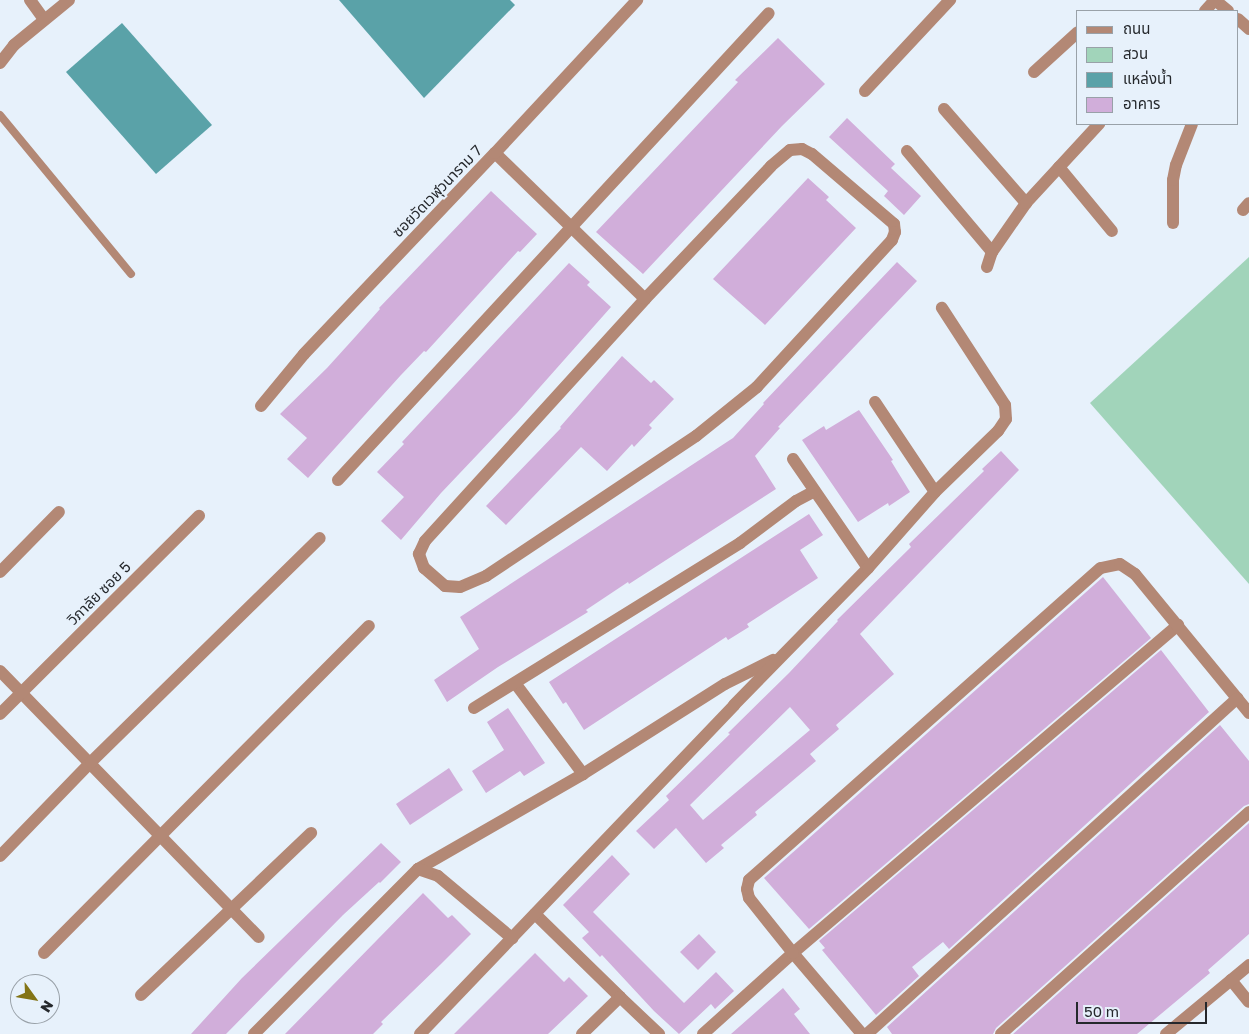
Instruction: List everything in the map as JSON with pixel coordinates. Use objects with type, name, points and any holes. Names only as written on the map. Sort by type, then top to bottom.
[{"type":"street","points":[[30,0],[44,19]]},
{"type":"street","points":[[0,63],[14,45],[69,0]]},
{"type":"street","name":"ซอยวัดเวฬุวนาราม 7","points":[[261,406],[304,354],[637,0]]},
{"type":"street","points":[[865,91],[950,0]]},
{"type":"street","points":[[1206,10],[1215,0],[1227,10]]},
{"type":"street","points":[[338,480],[768,13]]},
{"type":"street","points":[[1239,20],[1249,29]]},
{"type":"street","points":[[1034,72],[1076,34]]},
{"type":"street","points":[[944,109],[1026,203]]},
{"type":"street","points":[[987,267],[992,252],[1026,203],[1098,125]]},
{"type":"street","points":[[1173,223],[1176,165],[1192,125]]},
{"type":"street","points":[[802,148],[812,154],[894,224],[895,232],[892,240],[757,387],[731,408],[696,436],[486,576],[460,587],[445,586],[424,568],[419,554],[425,541],[645,299],[771,166],[790,150],[802,148]]},
{"type":"street","points":[[907,151],[992,252]]},
{"type":"street","points":[[495,153],[645,299]]},
{"type":"street","points":[[1059,167],[1112,231]]},
{"type":"street","points":[[420,1034],[868,568],[935,492],[998,431],[1006,419],[1006,405],[942,308]]},
{"type":"street","points":[[876,402],[935,492]]},
{"type":"street","points":[[793,458],[868,568]]},
{"type":"street","points":[[474,708],[740,543],[796,501],[815,491]]},
{"type":"street","points":[[0,572],[59,512]]},
{"type":"street","name":"วิภาลัย ซอย 5","points":[[0,714],[198,516]]},
{"type":"street","points":[[0,856],[91,762],[320,538]]},
{"type":"street","points":[[862,1034],[792,953],[749,898],[748,880],[1101,568],[1120,564],[1135,574],[1249,712]]},
{"type":"street","points":[[703,1034],[792,953],[1178,625]]},
{"type":"street","points":[[44,952],[368,626]]},
{"type":"street","points":[[254,1034],[418,869],[583,774],[725,684],[782,656]]},
{"type":"street","points":[[0,671],[91,762],[259,937]]},
{"type":"street","points":[[515,682],[583,774]]},
{"type":"street","points":[[867,1034],[1237,698]]},
{"type":"street","points":[[1000,1034],[1249,812]]},
{"type":"street","points":[[141,995],[231,907],[311,833]]},
{"type":"street","points":[[418,869],[438,876],[512,938]]},
{"type":"street","points":[[535,914],[659,1034]]},
{"type":"street","points":[[1166,1034],[1249,965]]},
{"type":"street","points":[[1231,980],[1249,1002]]},
{"type":"street","points":[[582,1034],[620,997]]},
{"type":"lane","points":[[0,115],[131,274]]},
{"type":"green space","points":[[1249,257],[1249,584],[1090,403]]},
{"type":"water","points":[[339,0],[510,0],[515,5],[424,98]]},
{"type":"water","points":[[122,23],[212,125],[156,174],[66,72]]},
{"type":"building","points":[[778,38],[825,84],[782,126],[643,274],[596,232],[738,82],[735,80]]},
{"type":"building","points":[[847,118],[895,164],[891,168],[921,196],[904,215],[884,196],[888,191],[829,137]]},
{"type":"building","points":[[808,178],[829,197],[826,200],[856,228],[765,325],[713,279]]},
{"type":"building","points":[[491,191],[537,234],[520,252],[518,251],[426,352],[424,351],[401,375],[308,478],[287,459],[307,438],[280,414],[327,368],[379,308]]},
{"type":"building","points":[[897,262],[917,281],[778,427],[780,428],[755,456],[776,489],[629,584],[628,582],[586,610],[588,612],[498,667],[447,702],[434,680],[479,649],[460,617],[733,438],[763,403]]},
{"type":"building","points":[[569,263],[590,282],[587,285],[611,307],[517,413],[441,493],[401,540],[381,521],[404,497],[377,472],[404,444],[402,442]]},
{"type":"building","points":[[622,356],[651,383],[654,380],[674,399],[649,425],[652,428],[634,447],[632,444],[607,471],[581,447],[506,525],[486,506],[561,428]]},
{"type":"building","points":[[859,410],[893,460],[891,461],[910,492],[889,506],[888,503],[858,522],[802,440],[824,426],[826,430]]},
{"type":"building","points":[[1001,451],[1019,470],[860,634],[894,674],[836,725],[839,729],[810,754],[816,761],[755,812],[757,815],[721,845],[724,848],[706,863],[676,828],[654,849],[636,831],[669,800],[666,796],[730,734],[728,733],[789,673],[837,620],[911,547],[909,544],[984,471],[982,469]],"holes":[[[790,707],[810,730],[703,820],[690,805]]]},
{"type":"building","points":[[809,514],[823,535],[800,550],[818,578],[747,624],[749,627],[728,640],[726,637],[584,730],[566,702],[563,704],[549,682]]},
{"type":"building","points":[[1103,577],[1151,638],[809,929],[764,878]]},
{"type":"building","points":[[1161,650],[1209,712],[949,949],[943,942],[912,967],[919,976],[876,1015],[822,950],[825,948],[819,941]]},
{"type":"building","points":[[508,708],[545,763],[524,776],[520,771],[486,793],[472,771],[504,750],[487,722]]},
{"type":"building","points":[[1220,725],[1249,761],[1249,804],[1244,806],[996,1028],[993,1034],[892,1034],[887,1027]]},
{"type":"building","points":[[449,768],[463,790],[410,825],[396,804]]},
{"type":"building","points":[[1249,823],[1249,934],[1208,970],[1210,973],[1137,1034],[1013,1034]]},
{"type":"building","points":[[381,843],[401,862],[343,915],[226,1034],[191,1034],[242,978]]},
{"type":"building","points":[[612,855],[630,874],[593,912],[684,1003],[716,972],[734,991],[715,1009],[711,1004],[679,1034],[654,1011],[602,955],[600,957],[582,938],[589,932],[563,905]]},
{"type":"building","points":[[423,893],[448,918],[452,915],[471,934],[381,1022],[383,1024],[373,1034],[285,1034]]},
{"type":"building","points":[[699,934],[716,952],[698,970],[680,952]]},
{"type":"building","points":[[535,953],[564,982],[569,977],[588,996],[548,1034],[454,1034]]},
{"type":"building","points":[[783,988],[800,1009],[794,1014],[810,1034],[731,1034]]}]
